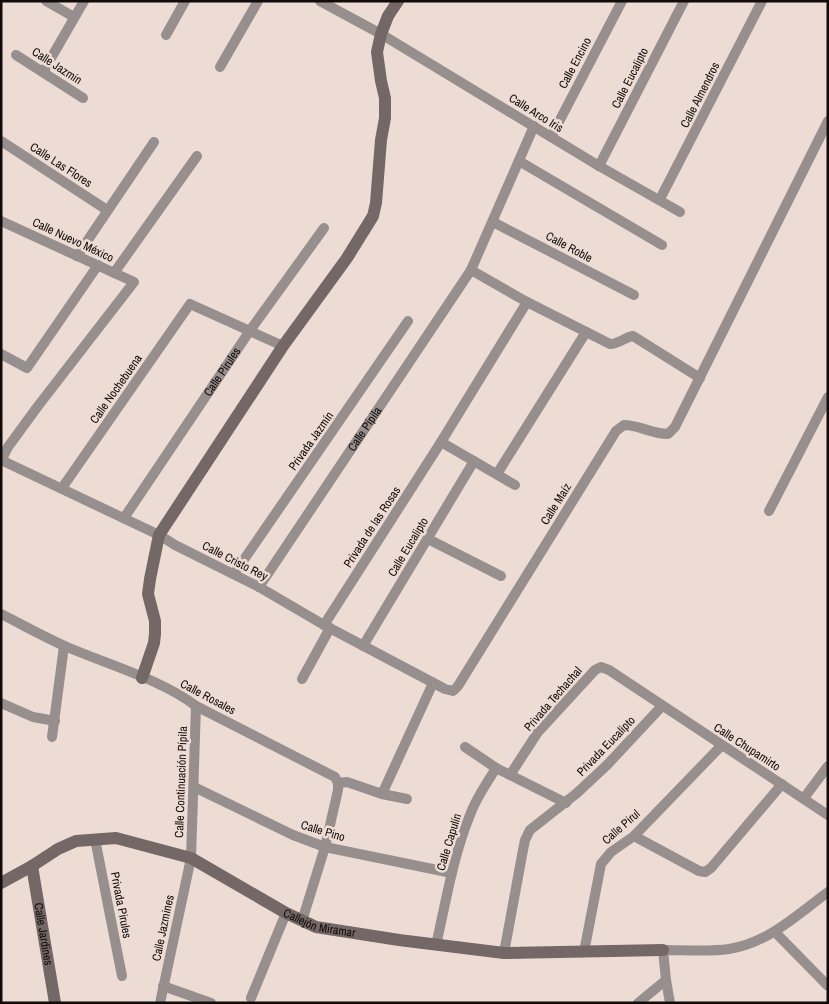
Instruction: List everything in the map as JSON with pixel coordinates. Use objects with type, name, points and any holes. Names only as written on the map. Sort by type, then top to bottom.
[{"type":"street","points":[[46,1],[74,17]]},
{"type":"street","points":[[43,72],[84,1]]},
{"type":"street","points":[[166,35],[185,1]]},
{"type":"street","points":[[220,67],[258,1]]},
{"type":"street","name":"Calle Arco Iris","points":[[320,1],[381,34],[550,137],[680,212]]},
{"type":"street","points":[[142,678],[154,643],[155,621],[148,594],[159,535],[282,346],[346,258],[372,216],[376,203],[381,140],[385,118],[385,98],[377,52],[388,16],[398,1]]},
{"type":"street","name":"Calle Encino","points":[[550,137],[622,1]]},
{"type":"street","name":"Calle Eucalipto","points":[[599,166],[684,1]]},
{"type":"street","name":"Calle Almendros","points":[[660,200],[762,1]]},
{"type":"street","name":"Calle Jazmín","points":[[16,55],[83,98]]},
{"type":"street","points":[[534,126],[471,270],[526,302],[613,344],[633,336],[700,378],[828,122]]},
{"type":"street","name":"Calle Las Flores","points":[[1,141],[106,210]]},
{"type":"street","points":[[77,256],[106,210],[154,142]]},
{"type":"street","points":[[114,273],[197,156]]},
{"type":"street","points":[[519,160],[662,245]]},
{"type":"street","name":"Calle Nuevo México","points":[[1,221],[134,282],[5,446]]},
{"type":"street","name":"Calle Roble","points":[[493,222],[634,295]]},
{"type":"street","name":"Calle Pirules","points":[[124,518],[249,332],[324,228]]},
{"type":"street","points":[[1,354],[27,368],[98,265]]},
{"type":"street","name":"Calle Pípila","points":[[259,587],[471,270]]},
{"type":"street","points":[[515,485],[440,442],[526,302]]},
{"type":"street","name":"Calle Nochebuena","points":[[62,488],[190,304],[249,332]]},
{"type":"street","name":"Privada Jazmín","points":[[234,574],[408,321]]},
{"type":"street","points":[[249,332],[282,346]]},
{"type":"street","points":[[497,474],[586,332]]},
{"type":"street","name":"Calle Maíz","points":[[453,691],[458,686],[616,431],[624,424],[633,425],[658,434],[668,434],[675,427],[700,378]]},
{"type":"street","points":[[769,511],[828,397]]},
{"type":"street","name":"Privada de las Rosas","points":[[302,679],[327,626],[440,442]]},
{"type":"street","points":[[1,460],[5,446]]},
{"type":"street","name":"Calle Cristo Rey","points":[[1,460],[159,535],[259,587],[445,690],[453,691]]},
{"type":"street","name":"Calle Eucalipto","points":[[363,646],[474,461]]},
{"type":"street","points":[[428,539],[501,576]]},
{"type":"street","name":"Calle Rosales","points":[[1,614],[64,646],[186,698],[196,706],[334,777],[338,783]]},
{"type":"street","points":[[52,737],[64,646]]},
{"type":"street","name":"Calle Chupamirto","points":[[602,668],[609,670],[721,746],[782,784],[711,868],[705,872],[634,836]]},
{"type":"street","name":"Privada Techachal","points":[[510,775],[538,732],[595,670],[602,668]]},
{"type":"street","points":[[382,794],[433,683]]},
{"type":"street","points":[[1,703],[33,718],[55,721]]},
{"type":"street","name":"Calle Continuación Pípila","points":[[191,858],[196,706]]},
{"type":"street","name":"Privada Eucalipto","points":[[566,803],[608,764],[662,706]]},
{"type":"street","name":"Calle Pirul","points":[[584,952],[601,864],[611,852],[634,836],[721,746]]},
{"type":"street","points":[[465,748],[496,768],[566,803],[530,830],[525,840],[504,953]]},
{"type":"street","points":[[804,798],[828,766]]},
{"type":"street","name":"Calle Capulín","points":[[436,945],[452,873],[469,816],[496,768]]},
{"type":"street","points":[[302,921],[325,847],[338,783],[347,782],[382,794],[407,799]]},
{"type":"street","points":[[782,784],[828,815]]},
{"type":"street","name":"Calle Pino","points":[[194,787],[293,835],[325,847],[452,873]]},
{"type":"street","name":"Callejón Miramar","points":[[1,883],[58,849],[76,841],[116,838],[191,858],[286,913],[316,927],[504,953],[663,950]]},
{"type":"street","name":"Privada Pirules","points":[[95,839],[122,976]]},
{"type":"street","name":"Calle Jazmines","points":[[160,1003],[191,858]]},
{"type":"street","name":"Calle Jardines","points":[[32,866],[55,1003]]},
{"type":"street","points":[[670,1003],[663,950],[728,949],[752,942],[775,932],[828,892]]},
{"type":"street","points":[[251,998],[286,913]]},
{"type":"street","points":[[775,932],[828,986]]},
{"type":"street","points":[[638,1003],[666,980]]},
{"type":"street","points":[[163,986],[211,1003]]}]
